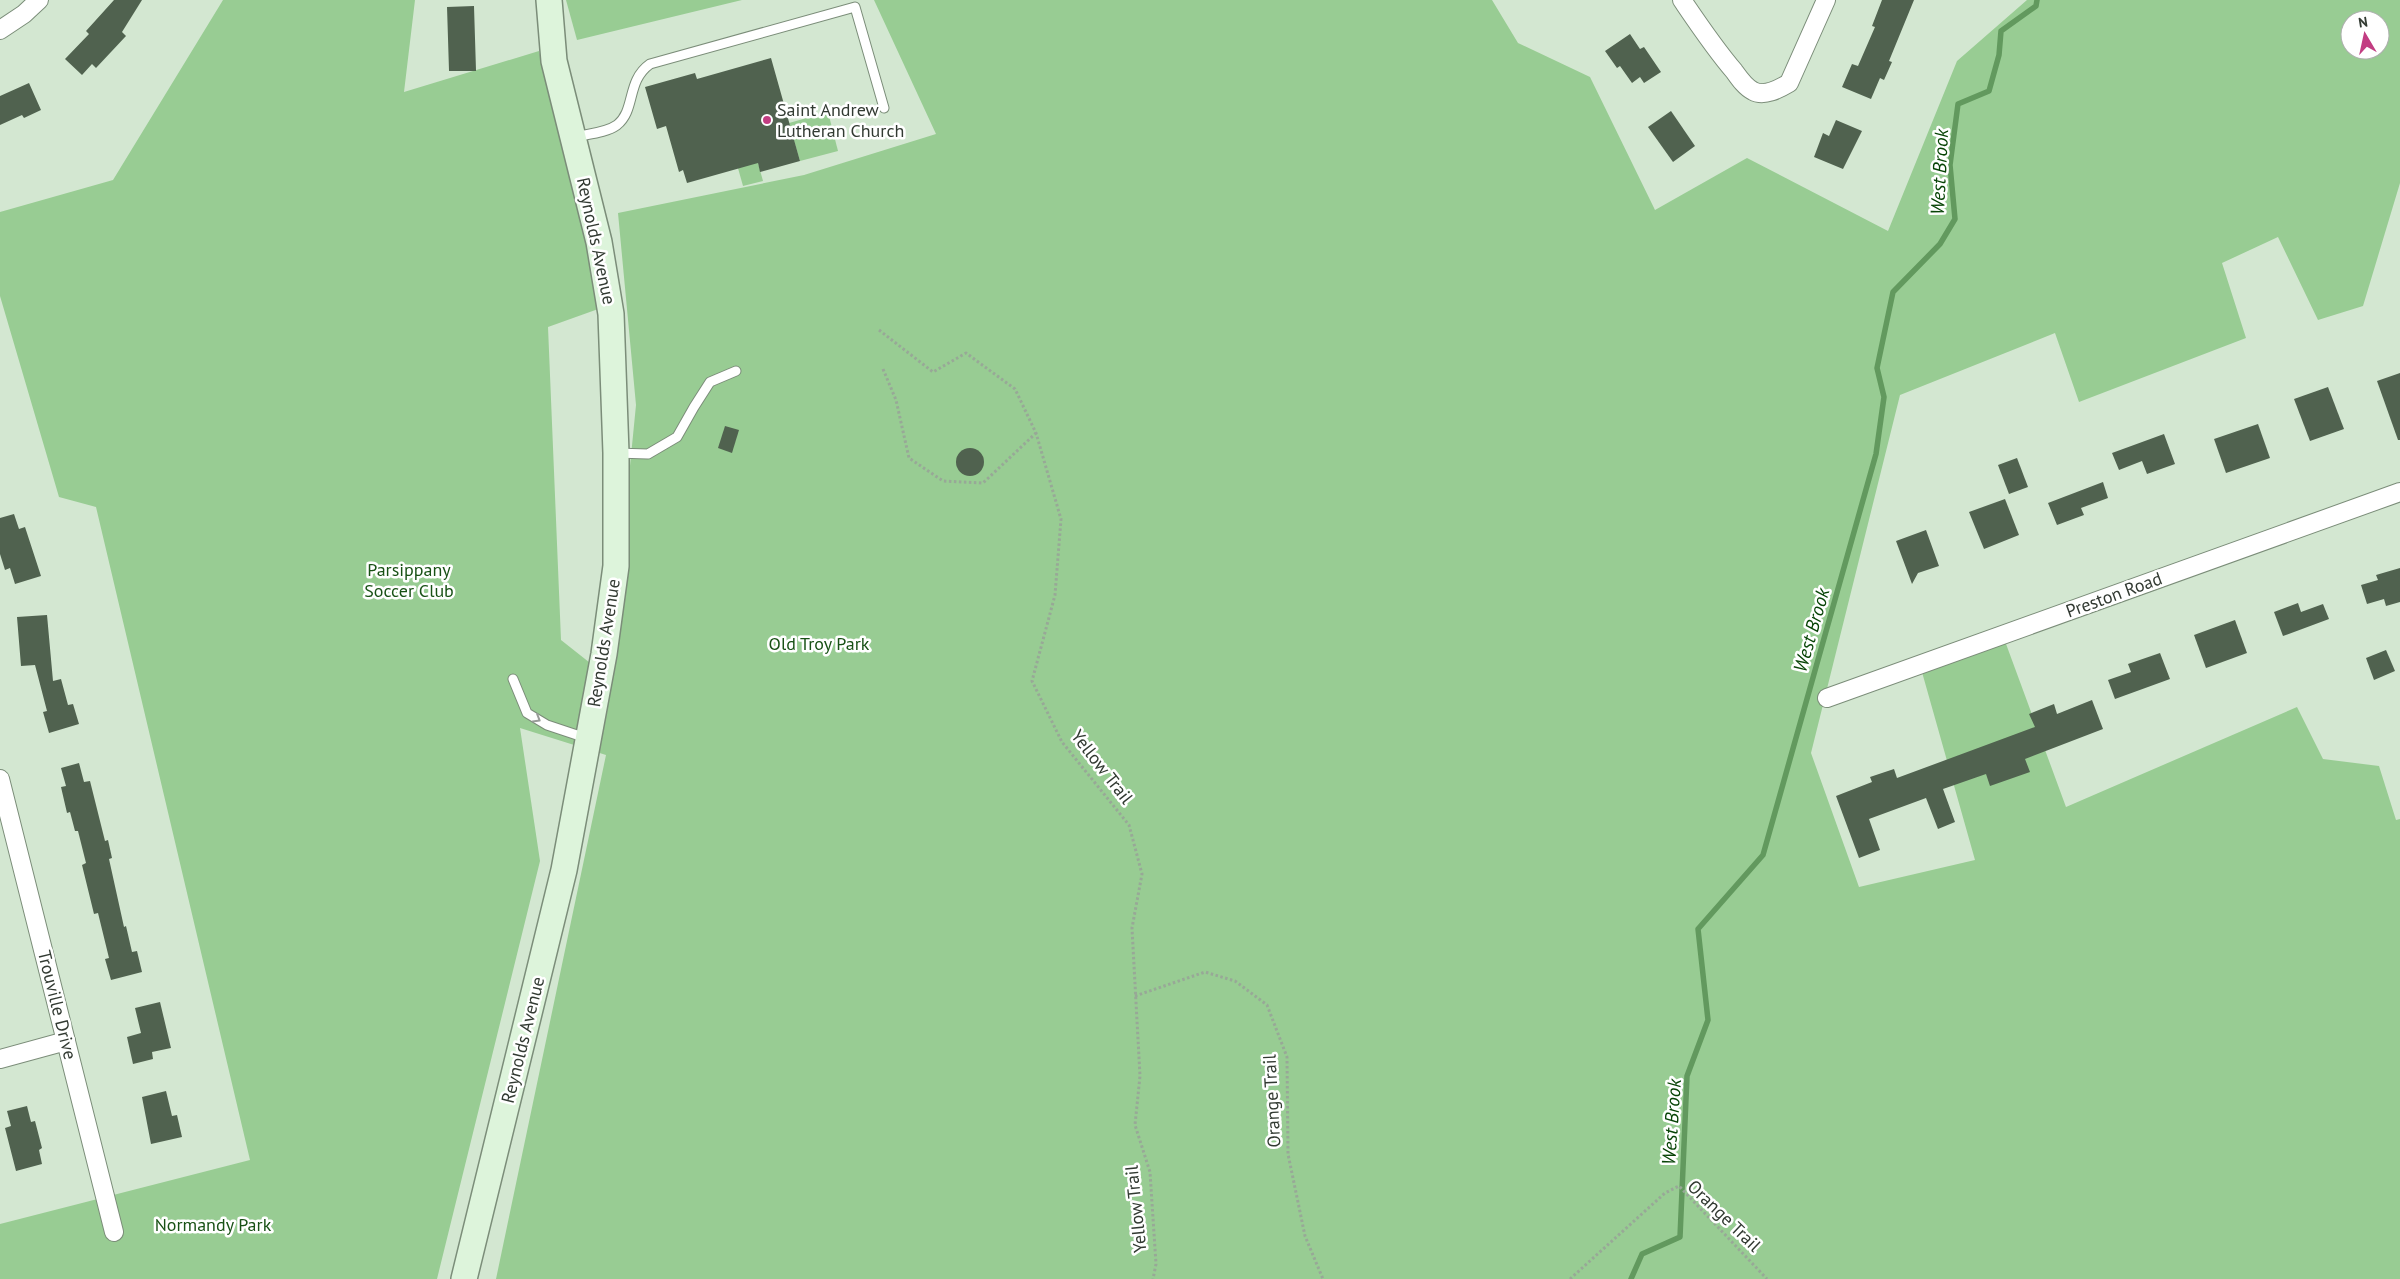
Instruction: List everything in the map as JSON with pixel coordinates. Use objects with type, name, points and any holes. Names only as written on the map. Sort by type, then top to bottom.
[{"type":"street","points":[[0,30],[24,14],[39,0]]},
{"type":"street","name":"Reynolds Avenue","points":[[464,1279],[564,870],[604,654],[616,566],[616,453],[611,314],[599,242],[554,62],[550,0]]},
{"type":"street","points":[[1682,0],[1712,46],[1744,83],[1753,91],[1766,93],[1779,89],[1789,83],[1826,0]]},
{"type":"street","name":"Preston Road","points":[[1827,698],[2400,492]]},
{"type":"street","name":"Trouville Drive","points":[[0,779],[114,1232]]},
{"type":"street","points":[[0,1059],[66,1042]]},
{"type":"lane","points":[[572,137],[610,129],[616,125],[626,112],[637,76],[650,64],[855,7],[884,108]]},
{"type":"lane","points":[[616,453],[648,454],[678,437],[710,382],[736,371]]},
{"type":"lane","points":[[513,679],[527,713],[547,725],[588,739]]},
{"type":"path","name":"Yellow Trail","points":[[879,330],[933,372],[966,353],[1015,390],[1036,433],[1061,519],[1055,595],[1032,681],[1062,742],[1129,825],[1142,874],[1132,928],[1140,1076],[1135,1125],[1150,1172],[1156,1264],[1153,1279]]},
{"type":"path","points":[[883,368],[896,400],[909,458],[943,481],[983,483],[1036,433]]},
{"type":"path","name":"Orange Trail","points":[[1135,996],[1205,972],[1236,981],[1267,1005],[1287,1057],[1288,1154],[1305,1236],[1323,1279]]},
{"type":"path","name":"Orange Trail","points":[[1570,1279],[1664,1193],[1678,1186],[1767,1279]]},
{"type":"green space","points":[[223,0],[415,0],[404,92],[539,51],[580,201],[601,308],[548,327],[561,640],[604,674],[607,699],[636,405],[618,213],[804,175],[936,134],[874,0],[1492,0],[1518,43],[1590,77],[1655,210],[1747,158],[1888,231],[1957,61],[2027,0],[2400,0],[2400,183],[2363,306],[2318,320],[2278,237],[2222,263],[2246,338],[2079,402],[2055,333],[1900,395],[1811,753],[1859,887],[1975,860],[1920,665],[2002,633],[2066,807],[2297,707],[2323,759],[2379,766],[2396,820],[2400,819],[2400,1279],[496,1279],[606,755],[520,728],[540,861],[437,1279],[0,1279],[0,1224],[250,1160],[96,507],[59,497],[0,296],[0,212],[113,180]]},
{"type":"green space","points":[[566,0],[742,0],[577,40]]},
{"type":"green space","points":[[828,112],[838,151],[800,161],[789,123]]},
{"type":"green space","points":[[754,149],[763,181],[743,186],[734,154]]},
{"type":"building","points":[[114,0],[142,0],[122,32],[126,36],[96,68],[92,64],[82,75],[65,59],[89,34],[86,31]]},
{"type":"building","points":[[1882,0],[1914,0],[1889,61],[1892,62],[1884,80],[1880,78],[1871,99],[1842,87],[1852,64],[1858,66],[1875,27],[1872,26]]},
{"type":"building","points":[[474,6],[476,71],[449,71],[447,7]]},
{"type":"building","points":[[1630,34],[1640,49],[1644,47],[1661,72],[1644,83],[1640,77],[1632,83],[1620,66],[1617,68],[1605,51]]},
{"type":"building","name":"Saint Andrew Lutheran Church","points":[[771,58],[800,161],[760,172],[758,163],[687,183],[683,170],[679,172],[666,126],[657,129],[645,87],[695,73],[697,79]]},
{"type":"building","points":[[29,83],[41,110],[24,118],[22,115],[0,125],[0,96]]},
{"type":"building","points":[[1671,111],[1695,146],[1673,162],[1648,127]]},
{"type":"building","points":[[1836,120],[1862,131],[1843,169],[1814,157],[1823,133],[1829,136]]},
{"type":"building","points":[[2400,373],[2400,440],[2398,440],[2377,381]]},
{"type":"building","points":[[2328,387],[2344,429],[2310,441],[2294,399]]},
{"type":"building","points":[[2258,424],[2270,458],[2226,473],[2214,439]]},
{"type":"building","points":[[725,426],[739,430],[732,453],[718,448]]},
{"type":"building","points":[[2164,434],[2175,464],[2147,474],[2142,461],[2119,470],[2112,453]]},
{"type":"building","points":[[970,448],[980,452],[984,462],[980,472],[970,476],[960,472],[956,462],[960,452]]},
{"type":"building","points":[[2017,458],[2028,487],[2009,494],[1998,465]]},
{"type":"building","points":[[2103,482],[2108,498],[2081,508],[2084,515],[2057,525],[2048,503]]},
{"type":"building","points":[[2005,499],[2019,535],[1984,549],[1969,512]]},
{"type":"building","points":[[14,514],[19,529],[25,527],[41,576],[15,584],[10,568],[5,570],[0,554],[0,518]]},
{"type":"building","points":[[1926,530],[1939,566],[1918,573],[1912,584],[1896,541]]},
{"type":"building","points":[[2400,568],[2400,602],[2386,606],[2384,599],[2367,604],[2361,585],[2378,580],[2376,575]]},
{"type":"building","points":[[2298,603],[2301,612],[2323,604],[2329,619],[2283,636],[2274,612]]},
{"type":"building","points":[[47,615],[53,681],[61,679],[68,705],[73,704],[79,724],[49,733],[43,712],[47,711],[35,665],[21,666],[17,617]]},
{"type":"building","points":[[2235,620],[2247,653],[2206,668],[2194,635]]},
{"type":"building","points":[[2386,650],[2395,671],[2374,680],[2366,658]]},
{"type":"building","points":[[2160,653],[2170,679],[2115,699],[2108,680],[2131,672],[2128,664]]},
{"type":"building","points":[[2092,700],[2103,729],[2025,759],[2030,772],[1990,786],[1986,774],[1943,789],[1955,822],[1938,829],[1926,798],[1869,819],[1880,850],[1859,858],[1836,796],[1872,782],[1870,777],[1894,769],[1897,778],[2035,727],[2029,714],[2054,704],[2057,714]]},
{"type":"building","points":[[79,763],[84,782],[90,781],[105,841],[108,840],[112,858],[109,859],[124,927],[126,926],[132,952],[137,951],[142,972],[111,980],[105,959],[109,958],[98,913],[94,914],[82,865],[86,863],[78,831],[75,831],[70,812],[67,813],[61,787],[66,786],[61,768]]},
{"type":"building","points":[[160,1002],[171,1048],[152,1052],[153,1059],[133,1064],[127,1037],[141,1033],[135,1008]]},
{"type":"building","points":[[166,1091],[172,1116],[177,1115],[182,1137],[151,1144],[142,1097]]},
{"type":"building","points":[[27,1106],[31,1122],[35,1121],[42,1148],[39,1150],[42,1164],[16,1171],[5,1128],[11,1126],[7,1111]]},
{"type":"waterway","name":"West Brook","points":[[1631,1279],[1642,1254],[1680,1237],[1687,1076],[1708,1020],[1698,929],[1763,855],[1876,454],[1884,397],[1877,368],[1893,292],[1940,244],[1955,219],[1950,165],[1958,104],[1989,91],[1999,55],[2001,31],[2036,6],[2037,0]]},
{"type":"place","name":"Saint Andrew Lutheran Church","points":[[767,120]]},
{"type":"park label","name":"Parsippany Soccer Club","points":[[409,580]]},
{"type":"park label","name":"Old Troy Park","points":[[819,644]]},
{"type":"park label","name":"Normandy Park","points":[[213,1225]]}]
